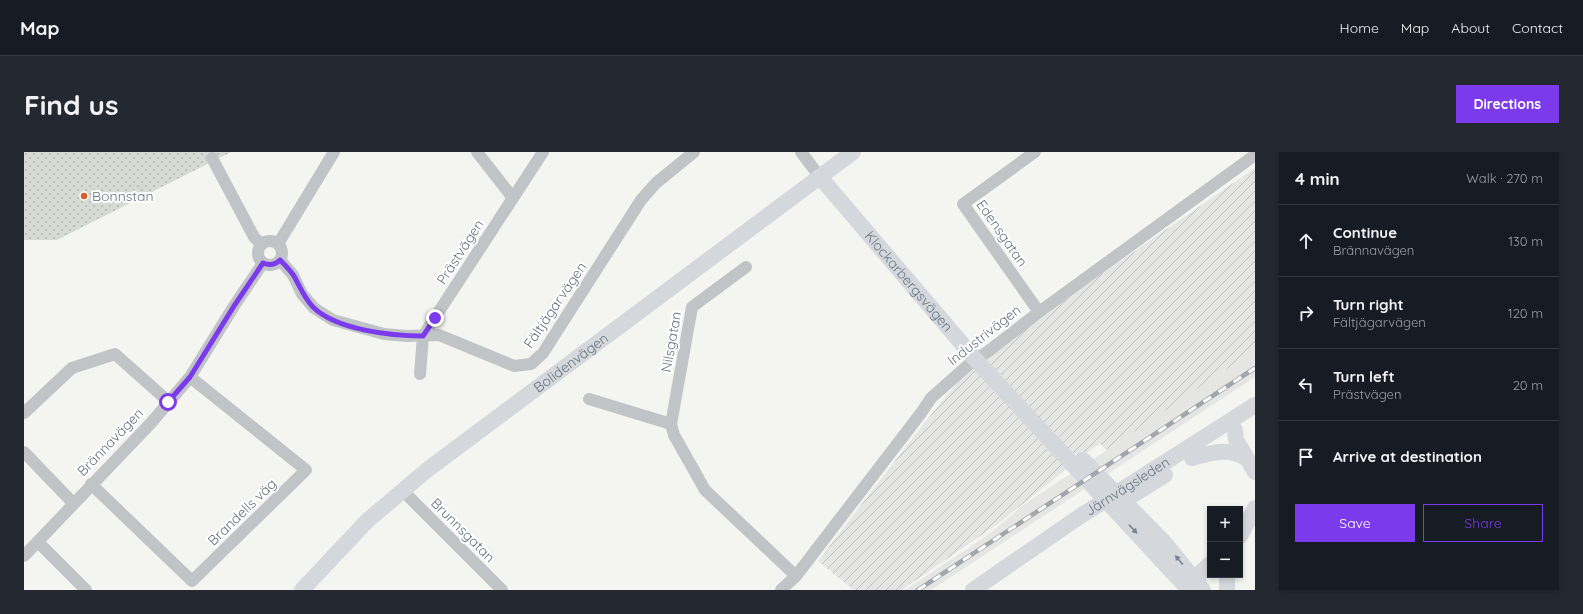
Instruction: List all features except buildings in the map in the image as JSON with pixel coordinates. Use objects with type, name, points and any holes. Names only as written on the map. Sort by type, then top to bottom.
[{"type":"main road","name":"Bolidenvägen","points":[[302,590],[367,521],[427,470],[853,152]]},
{"type":"main road","name":"Klockarbergsvägen","points":[[820,177],[975,359],[1021,408],[1067,444],[1164,542],[1197,585]]},
{"type":"main road","name":"Järnvägsleden","points":[[1139,484],[1192,458],[1232,426],[1255,405]]},
{"type":"main road","name":"Järnvägsleden","points":[[973,590],[1232,426],[1255,417]]},
{"type":"main road","points":[[1232,426],[1236,440],[1250,455],[1255,472]]},
{"type":"main road","points":[[1192,458],[1214,452],[1225,451],[1250,455]]},
{"type":"main road","points":[[1243,530],[1255,508]]},
{"type":"main road","points":[[1243,545],[1255,528]]},
{"type":"main road","points":[[1197,585],[1201,572],[1207,567]]},
{"type":"main road","points":[[1227,578],[1227,590]]},
{"type":"street","points":[[278,244],[334,152]]},
{"type":"street","points":[[477,152],[513,198]]},
{"type":"street","name":"Prästvägen","points":[[420,374],[423,336],[543,152]]},
{"type":"street","name":"Fältjägarvägen","points":[[280,260],[293,275],[302,294],[314,308],[333,320],[384,334],[423,336],[439,335],[514,366],[532,364],[543,353],[641,200],[656,183],[694,152]]},
{"type":"street","name":"Klockarbergsvägen","points":[[801,152],[820,177]]},
{"type":"street","name":"Edensgatan","points":[[1035,152],[963,204],[1039,312]]},
{"type":"street","name":"Industrivägen","points":[[781,590],[796,576],[931,398],[975,359],[986,353],[1039,312],[1255,156]]},
{"type":"street","points":[[212,158],[254,237],[261,244]]},
{"type":"street","points":[[270,241],[278,244],[282,250],[280,260],[274,265],[263,263],[258,254],[261,244],[270,241]]},
{"type":"street","name":"Brännavägen","points":[[24,556],[150,423],[190,377],[234,306],[263,263]]},
{"type":"street","name":"Nilsgatan","points":[[672,424],[692,307],[746,267]]},
{"type":"street","points":[[24,413],[72,368],[115,354],[168,402]]},
{"type":"street","name":"Brandells väg","points":[[91,484],[192,581],[306,470],[190,377]]},
{"type":"street","points":[[589,399],[672,424],[674,435],[705,490],[796,576]]},
{"type":"street","points":[[24,452],[73,503]]},
{"type":"street","name":"Brunnsgatan","points":[[403,490],[502,590]]},
{"type":"street","points":[[38,542],[86,590]]},
{"type":"shaded area","name":"Bonnstan","points":[[24,152],[231,152],[57,240],[24,240]]},
{"type":"shaded area","points":[[1255,168],[1255,350],[1107,450],[1100,444],[1089,451],[999,523],[902,590],[854,590],[818,561],[925,422],[961,378],[1038,318]]},
{"type":"shaded area","points":[[1255,350],[1255,377],[931,590],[905,590],[985,537],[1026,503]]},
{"type":"railway","points":[[918,590],[1255,368]]},
{"type":"place","name":"Bonnstan","points":[[84,196]]},
{"type":"route","points":[[168,402],[190,377],[234,306],[263,263],[266,265],[274,265],[280,260],[293,275],[302,294],[314,308],[333,320],[350,326],[384,334],[423,336],[435,318]]}]
